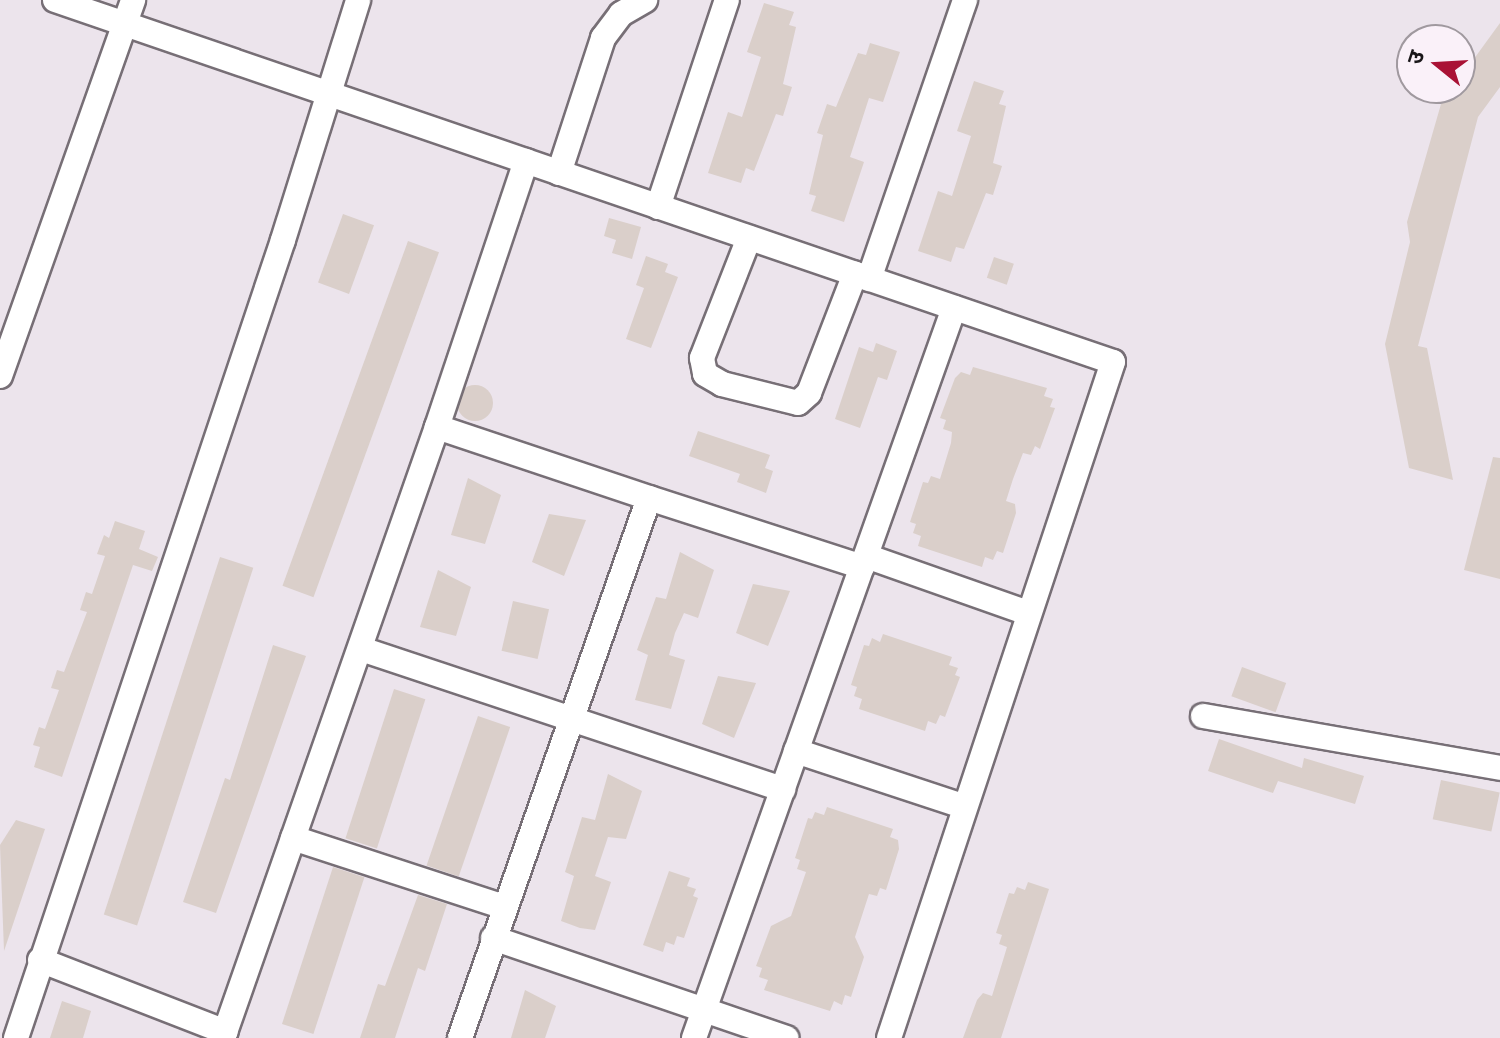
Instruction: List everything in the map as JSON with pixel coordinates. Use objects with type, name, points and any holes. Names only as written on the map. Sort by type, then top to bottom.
[{"type":"street","points":[[55,0],[1113,362],[962,806],[889,1038]]},
{"type":"street","points":[[0,376],[133,0]]},
{"type":"street","points":[[16,1038],[358,0]]},
{"type":"street","points":[[559,173],[616,0]]},
{"type":"street","points":[[603,38],[621,14],[645,0]]},
{"type":"street","points":[[658,207],[727,0]]},
{"type":"street","points":[[749,238],[702,358],[705,374],[722,384],[798,403],[809,393],[862,276],[965,0]]},
{"type":"street","points":[[40,960],[224,1035],[361,649],[526,161]]},
{"type":"street","points":[[694,1038],[954,308]]},
{"type":"street","points":[[437,427],[649,498],[1028,613]]},
{"type":"street","points":[[460,1038],[569,715],[649,498]]},
{"type":"street","points":[[361,649],[569,715],[783,789]]},
{"type":"street","points":[[1203,716],[1500,768]]},
{"type":"street","points":[[796,751],[962,806]]},
{"type":"street","points":[[293,838],[504,907]]},
{"type":"street","points":[[493,938],[786,1038]]},
{"type":"building","points":[[764,3],[794,12],[789,25],[796,27],[783,84],[792,87],[783,116],[776,114],[754,171],[746,168],[741,183],[708,173],[728,112],[742,117],[761,57],[747,52]]},
{"type":"building","points":[[1500,23],[1500,87],[1478,117],[1418,346],[1427,348],[1453,480],[1409,468],[1385,344],[1410,242],[1407,222],[1441,104],[1476,104],[1476,56]]},
{"type":"building","points":[[870,43],[900,52],[883,102],[869,98],[850,157],[864,162],[844,222],[811,211],[816,196],[809,194],[823,135],[817,133],[827,104],[836,107],[858,53],[866,55]]},
{"type":"building","points":[[974,81],[1004,91],[999,104],[1006,106],[993,163],[1002,166],[993,195],[986,193],[964,249],[956,247],[951,262],[918,251],[938,191],[952,196],[971,136],[957,131]]},
{"type":"building","points":[[343,214],[374,225],[349,294],[318,283]]},
{"type":"building","points":[[609,218],[641,227],[632,259],[612,253],[616,240],[604,236]]},
{"type":"building","points":[[408,241],[439,252],[313,597],[282,586]]},
{"type":"building","points":[[646,256],[668,264],[665,272],[678,277],[651,348],[626,339],[644,288],[636,285]]},
{"type":"building","points":[[994,257],[1014,264],[1007,285],[987,278]]},
{"type":"building","points":[[876,343],[897,351],[887,380],[878,377],[860,428],[835,419],[859,347],[873,352]]},
{"type":"building","points":[[973,367],[1047,388],[1044,396],[1053,399],[1050,407],[1055,408],[1040,449],[1035,446],[1031,455],[1023,453],[1013,479],[1006,501],[1015,504],[1016,513],[1003,553],[997,551],[993,560],[985,557],[982,567],[918,546],[921,536],[913,533],[916,524],[910,522],[923,482],[928,483],[931,476],[940,479],[952,432],[943,429],[946,420],[940,418],[955,378],[961,372],[970,375]]},
{"type":"building","points":[[475,385],[488,390],[493,403],[488,416],[475,421],[462,416],[457,403],[462,390]]},
{"type":"building","points":[[698,431],[770,455],[765,468],[773,471],[766,493],[737,482],[740,474],[689,456]]},
{"type":"building","points":[[1493,457],[1500,458],[1500,579],[1464,570]]},
{"type":"building","points":[[468,478],[501,495],[485,544],[451,535]]},
{"type":"building","points":[[549,514],[586,520],[564,576],[532,562]]},
{"type":"building","points":[[115,521],[145,531],[139,549],[158,557],[152,571],[133,565],[62,777],[34,767],[40,747],[33,745],[39,727],[45,729],[59,690],[51,688],[57,670],[64,672],[87,612],[80,610],[86,592],[92,594],[105,556],[97,554],[104,535],[109,538]]},
{"type":"building","points":[[680,552],[714,570],[698,618],[684,613],[675,633],[669,655],[685,660],[671,709],[635,700],[648,655],[637,650],[656,597],[666,599]]},
{"type":"building","points":[[220,557],[253,568],[137,925],[104,915]]},
{"type":"building","points":[[438,570],[471,587],[456,636],[420,627]]},
{"type":"building","points":[[753,584],[790,591],[768,646],[736,633]]},
{"type":"building","points":[[513,601],[549,609],[538,659],[502,651]]},
{"type":"building","points":[[883,634],[952,657],[949,665],[958,668],[955,675],[960,677],[945,717],[940,715],[936,724],[928,721],[925,731],[859,709],[862,699],[854,696],[857,687],[851,685],[864,645],[869,646],[872,638],[880,642]]},
{"type":"building","points":[[273,645],[306,656],[216,913],[183,902],[225,778],[230,780]]},
{"type":"building","points":[[1242,667],[1286,683],[1276,712],[1231,696]]},
{"type":"building","points":[[718,676],[756,683],[734,738],[702,724]]},
{"type":"building","points":[[394,689],[425,699],[377,849],[345,838]]},
{"type":"building","points":[[478,716],[510,727],[459,876],[427,865]]},
{"type":"building","points":[[1219,739],[1302,768],[1304,758],[1364,776],[1355,804],[1278,781],[1273,793],[1208,771]]},
{"type":"building","points":[[608,774],[642,791],[626,839],[608,837],[595,876],[611,882],[595,930],[561,921],[574,876],[565,872],[582,817],[595,820]]},
{"type":"building","points":[[1441,780],[1500,792],[1491,832],[1433,819]]},
{"type":"building","points":[[827,807],[893,829],[890,837],[898,840],[899,849],[886,890],[880,888],[877,896],[869,894],[855,937],[864,957],[851,997],[845,995],[842,1005],[834,1001],[830,1011],[764,990],[768,980],[759,977],[762,968],[756,966],[771,926],[791,916],[806,872],[797,869],[800,860],[795,858],[808,818],[812,819],[815,812],[824,815]]},
{"type":"building","points":[[16,820],[45,829],[4,951],[0,845]]},
{"type":"building","points":[[333,867],[364,877],[313,1034],[282,1024]]},
{"type":"building","points":[[669,871],[690,878],[687,886],[696,889],[693,896],[698,898],[684,938],[677,936],[674,945],[666,942],[663,952],[643,945]]},
{"type":"building","points":[[1028,882],[1049,889],[1001,1038],[963,1038],[977,1000],[983,993],[992,996],[1007,947],[999,944],[1002,935],[996,933],[1009,893],[1014,894],[1017,887],[1025,890]]},
{"type":"building","points":[[418,895],[447,904],[425,971],[418,968],[395,1038],[360,1038],[378,984],[385,986]]},
{"type":"building","points":[[525,990],[556,1006],[545,1038],[511,1038]]},
{"type":"building","points":[[62,1001],[91,1011],[83,1038],[50,1038]]}]
